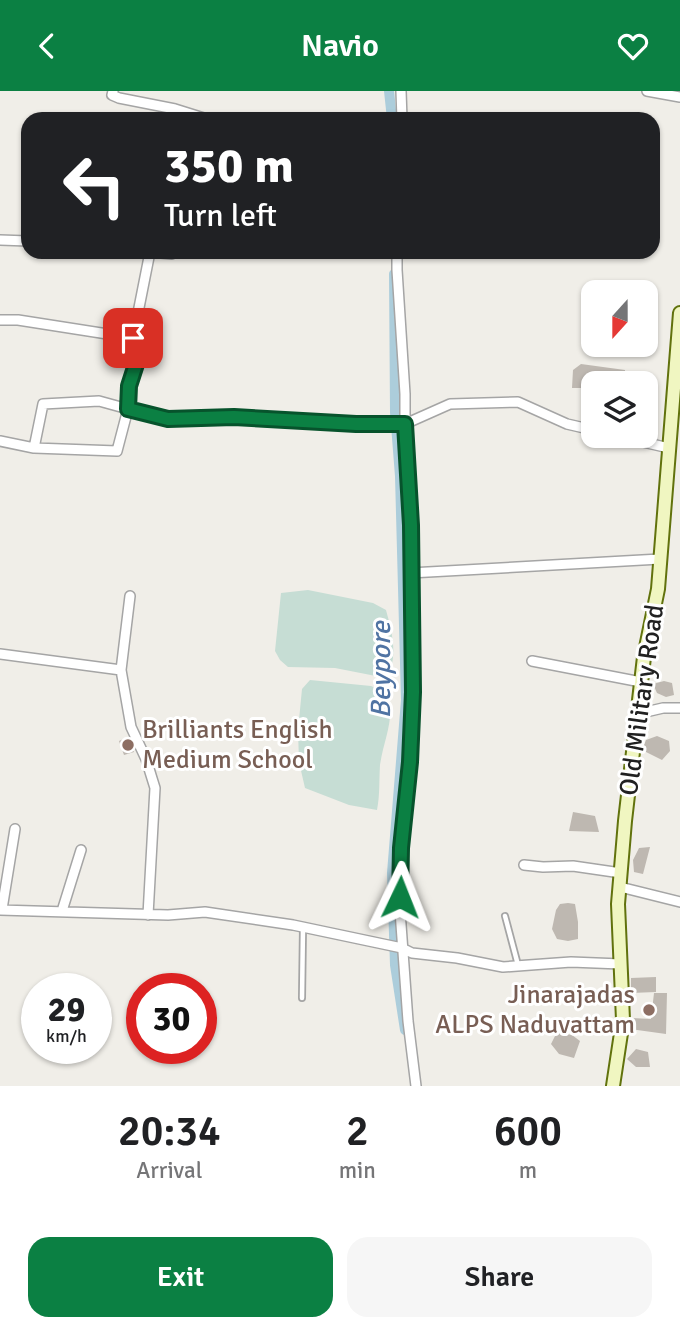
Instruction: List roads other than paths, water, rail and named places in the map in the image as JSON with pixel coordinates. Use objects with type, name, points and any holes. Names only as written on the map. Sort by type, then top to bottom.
[{"type":"main road","name":"Old Military Road","points":[[613,1086],[623,1020],[620,880],[641,682],[658,589],[678,371],[680,313]]},
{"type":"street","points":[[113,91],[112,95],[119,98],[185,112]]},
{"type":"street","points":[[401,91],[402,112]]},
{"type":"street","points":[[647,91],[680,97]]},
{"type":"street","points":[[0,240],[21,241]]},
{"type":"street","points":[[0,441],[34,448],[117,451],[128,409],[129,386],[138,358],[133,338],[149,259]]},
{"type":"street","points":[[397,259],[411,525],[413,692],[400,897],[402,948],[416,1086]]},
{"type":"street","points":[[0,320],[18,320],[133,338]]},
{"type":"street","points":[[34,448],[43,404],[99,401],[168,419],[234,417],[356,424],[405,424],[450,404],[518,402],[567,424],[581,427]]},
{"type":"street","points":[[658,445],[669,448]]},
{"type":"street","points":[[410,573],[660,559]]},
{"type":"street","points":[[130,596],[121,670],[131,727],[146,759],[155,788],[148,915]]},
{"type":"street","points":[[0,655],[121,670]]},
{"type":"street","points":[[532,661],[641,682]]},
{"type":"street","points":[[638,714],[663,708],[680,708]]},
{"type":"street","points":[[15,829],[1,909],[148,915],[205,912],[303,927],[402,948],[412,953],[503,967],[571,963],[621,964]]},
{"type":"street","points":[[62,911],[81,850]]},
{"type":"street","points":[[524,865],[573,866],[680,902]]},
{"type":"lane","points":[[505,916],[519,966]]},
{"type":"lane","points":[[302,998],[303,927]]},
{"type":"waterway","name":"Beypore","points":[[389,91],[391,112]]},
{"type":"waterway","name":"Beypore","points":[[394,274],[395,412],[400,476],[406,700],[392,873],[395,965],[405,1030]]},
{"type":"place","name":"Brilliants English Medium School","points":[[128,745]]},
{"type":"place","name":"Jinarajadas ALPS Naduvattam","points":[[649,1010]]}]
